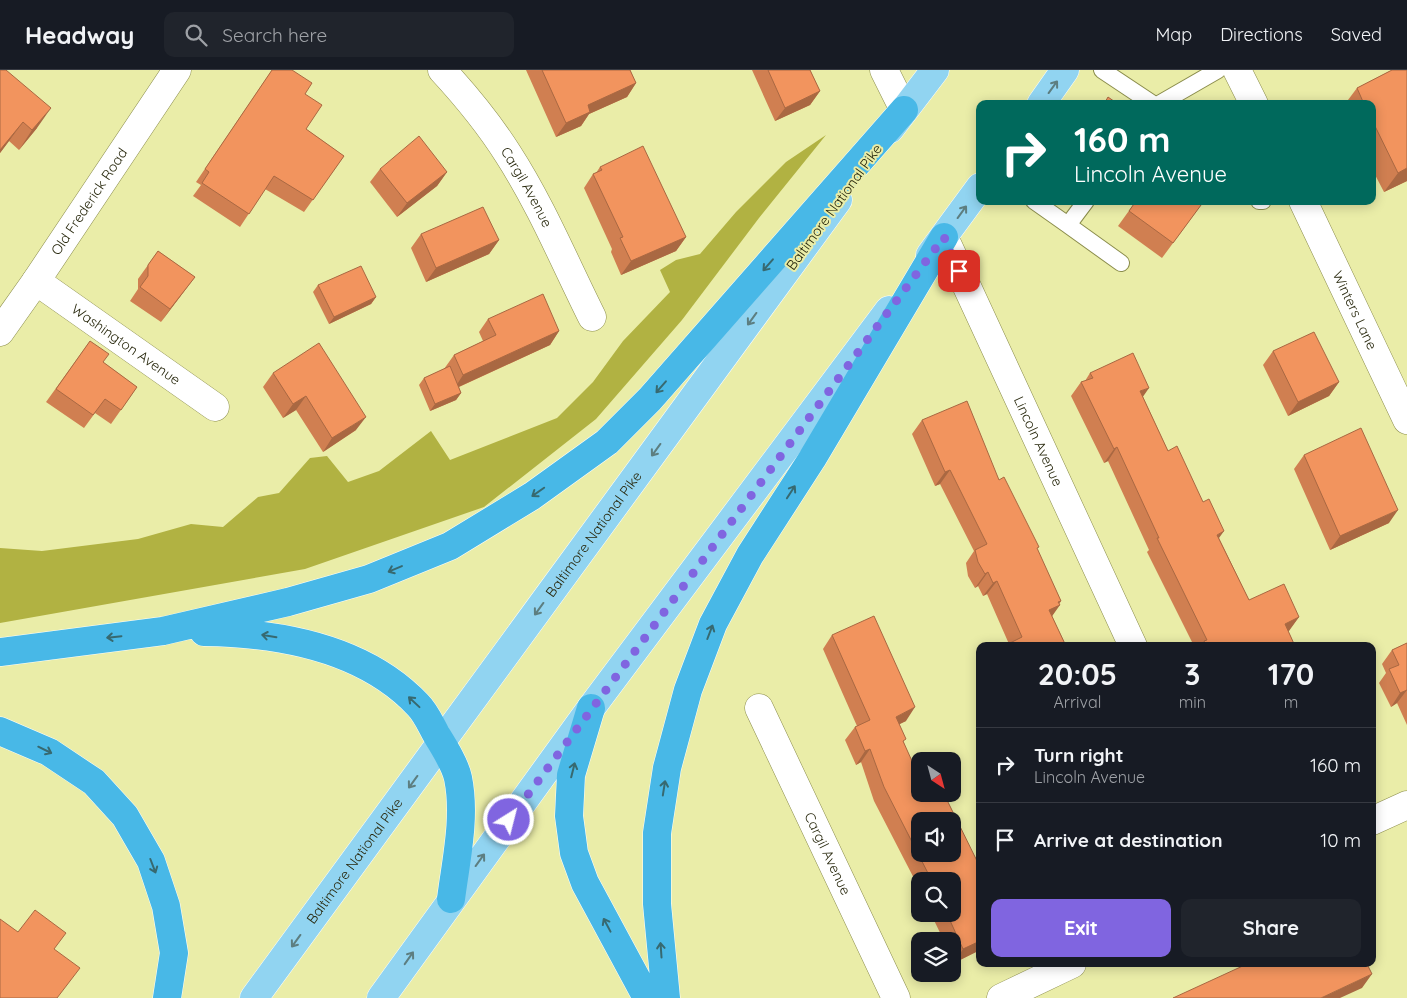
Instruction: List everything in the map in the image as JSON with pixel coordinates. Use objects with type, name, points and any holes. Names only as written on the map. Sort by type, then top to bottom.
[{"type":"highway","points":[[0,652],[163,632],[288,602],[369,579],[450,546],[532,496],[607,442],[650,399],[904,110]]},
{"type":"highway","points":[[666,998],[657,904],[657,833],[667,768],[688,690],[713,624],[750,555],[812,459],[944,237]]},
{"type":"highway","points":[[163,632],[247,632],[295,640],[350,660],[387,679],[419,706],[442,743],[458,777],[461,816],[451,899]]},
{"type":"highway","points":[[591,708],[571,775],[569,816],[574,853],[585,883],[647,998]]},
{"type":"highway","points":[[0,731],[49,752],[94,782],[124,816],[151,861],[166,906],[174,953],[167,998]]},
{"type":"main road","name":"Baltimore National Pike","points":[[254,998],[935,70]]},
{"type":"main road","points":[[1044,100],[1065,70]]},
{"type":"main road","points":[[381,998],[591,708],[976,193]]},
{"type":"street","name":"Old Frederick Road","points":[[0,332],[177,70]]},
{"type":"street","name":"Cargil Avenue","points":[[442,70],[477,111],[508,154],[537,205],[592,317]]},
{"type":"street","points":[[884,70],[904,110]]},
{"type":"street","points":[[1237,70],[1252,100]]},
{"type":"street","name":"Winters Lane","points":[[1305,205],[1407,420]]},
{"type":"street","name":"Lincoln Avenue","points":[[944,237],[1131,642]]},
{"type":"street","name":"Washington Avenue","points":[[36,281],[215,407]]},
{"type":"street","name":"Cargil Avenue","points":[[759,708],[896,998]]},
{"type":"street","points":[[1376,819],[1407,805]]},
{"type":"street","points":[[1001,998],[1066,967]]},
{"type":"lane","points":[[1102,70],[1147,100]]},
{"type":"lane","points":[[1166,100],[1218,70]]},
{"type":"lane","points":[[1040,205],[1121,262]]},
{"type":"lane","points":[[1068,225],[1083,205]]},
{"type":"shaded area","points":[[826,135],[759,218],[682,320],[596,419],[484,507],[305,569],[0,623],[0,548],[42,551],[138,539],[191,524],[223,527],[258,497],[279,493],[310,458],[327,456],[348,482],[379,471],[431,431],[450,460],[557,418],[593,382],[623,341],[670,292],[660,270],[676,260],[700,254],[736,212],[786,162]]},
{"type":"building","points":[[0,70],[6,70],[51,108],[32,130],[23,122],[0,150]]},
{"type":"building","points":[[272,70],[292,70],[312,83],[305,94],[322,105],[306,129],[344,156],[313,200],[274,176],[249,214],[202,183],[209,172],[205,169]]},
{"type":"building","points":[[542,70],[630,70],[636,83],[588,105],[590,112],[566,123]]},
{"type":"building","points":[[768,70],[810,70],[820,91],[785,108]]},
{"type":"building","points":[[1392,70],[1407,70],[1407,168],[1398,173],[1376,128],[1376,100],[1362,100],[1357,88]]},
{"type":"building","points":[[419,136],[447,172],[407,203],[380,169]]},
{"type":"building","points":[[643,146],[686,237],[631,261],[620,238],[623,237],[593,174],[602,170],[600,167]]},
{"type":"building","points":[[1133,205],[1201,205],[1173,243],[1129,211]]},
{"type":"building","points":[[483,207],[499,240],[436,268],[421,234]]},
{"type":"building","points":[[158,251],[195,277],[170,309],[140,287],[148,276],[148,265]]},
{"type":"building","points":[[361,266],[376,297],[334,317],[318,285]]},
{"type":"building","points":[[543,294],[559,331],[463,375],[454,355],[496,335],[488,319]]},
{"type":"building","points":[[1314,332],[1339,382],[1298,402],[1273,351]]},
{"type":"building","points":[[90,341],[109,354],[103,362],[137,387],[121,410],[105,399],[93,415],[56,389]]},
{"type":"building","points":[[319,343],[366,417],[332,438],[306,396],[293,404],[273,373]]},
{"type":"building","points":[[1133,353],[1149,388],[1140,391],[1168,451],[1177,446],[1203,502],[1209,499],[1224,531],[1217,535],[1249,600],[1284,584],[1299,617],[1285,624],[1293,642],[1204,642],[1207,640],[1157,538],[1159,538],[1117,447],[1114,449],[1081,382],[1093,378],[1090,373]]},
{"type":"building","points":[[450,366],[461,393],[435,404],[424,378]]},
{"type":"building","points":[[967,401],[999,480],[1004,477],[1039,547],[1037,548],[1061,601],[1058,602],[1060,605],[1049,610],[1064,642],[1012,642],[1022,637],[997,581],[993,583],[988,572],[985,574],[978,562],[975,550],[987,544],[950,470],[945,472],[922,420]]},
{"type":"building","points":[[1361,428],[1398,510],[1340,536],[1304,455]]},
{"type":"building","points":[[874,616],[915,707],[896,717],[906,739],[903,741],[911,759],[911,802],[948,802],[953,812],[911,812],[911,840],[884,787],[870,749],[865,751],[855,727],[870,720],[832,635]]},
{"type":"building","points":[[1407,643],[1407,690],[1400,693],[1389,669],[1399,665],[1392,650]]},
{"type":"building","points":[[961,828],[976,859],[976,943],[963,949],[961,932],[955,932],[951,922],[961,922],[961,872],[927,872],[922,862],[961,862]]},
{"type":"building","points":[[35,910],[66,933],[54,949],[80,968],[57,998],[0,998],[0,919],[18,932]]},
{"type":"building","points":[[1240,967],[1368,967],[1372,974],[1321,998],[1173,998]]},
{"type":"route","points":[[509,820],[944,237],[959,271]]}]
